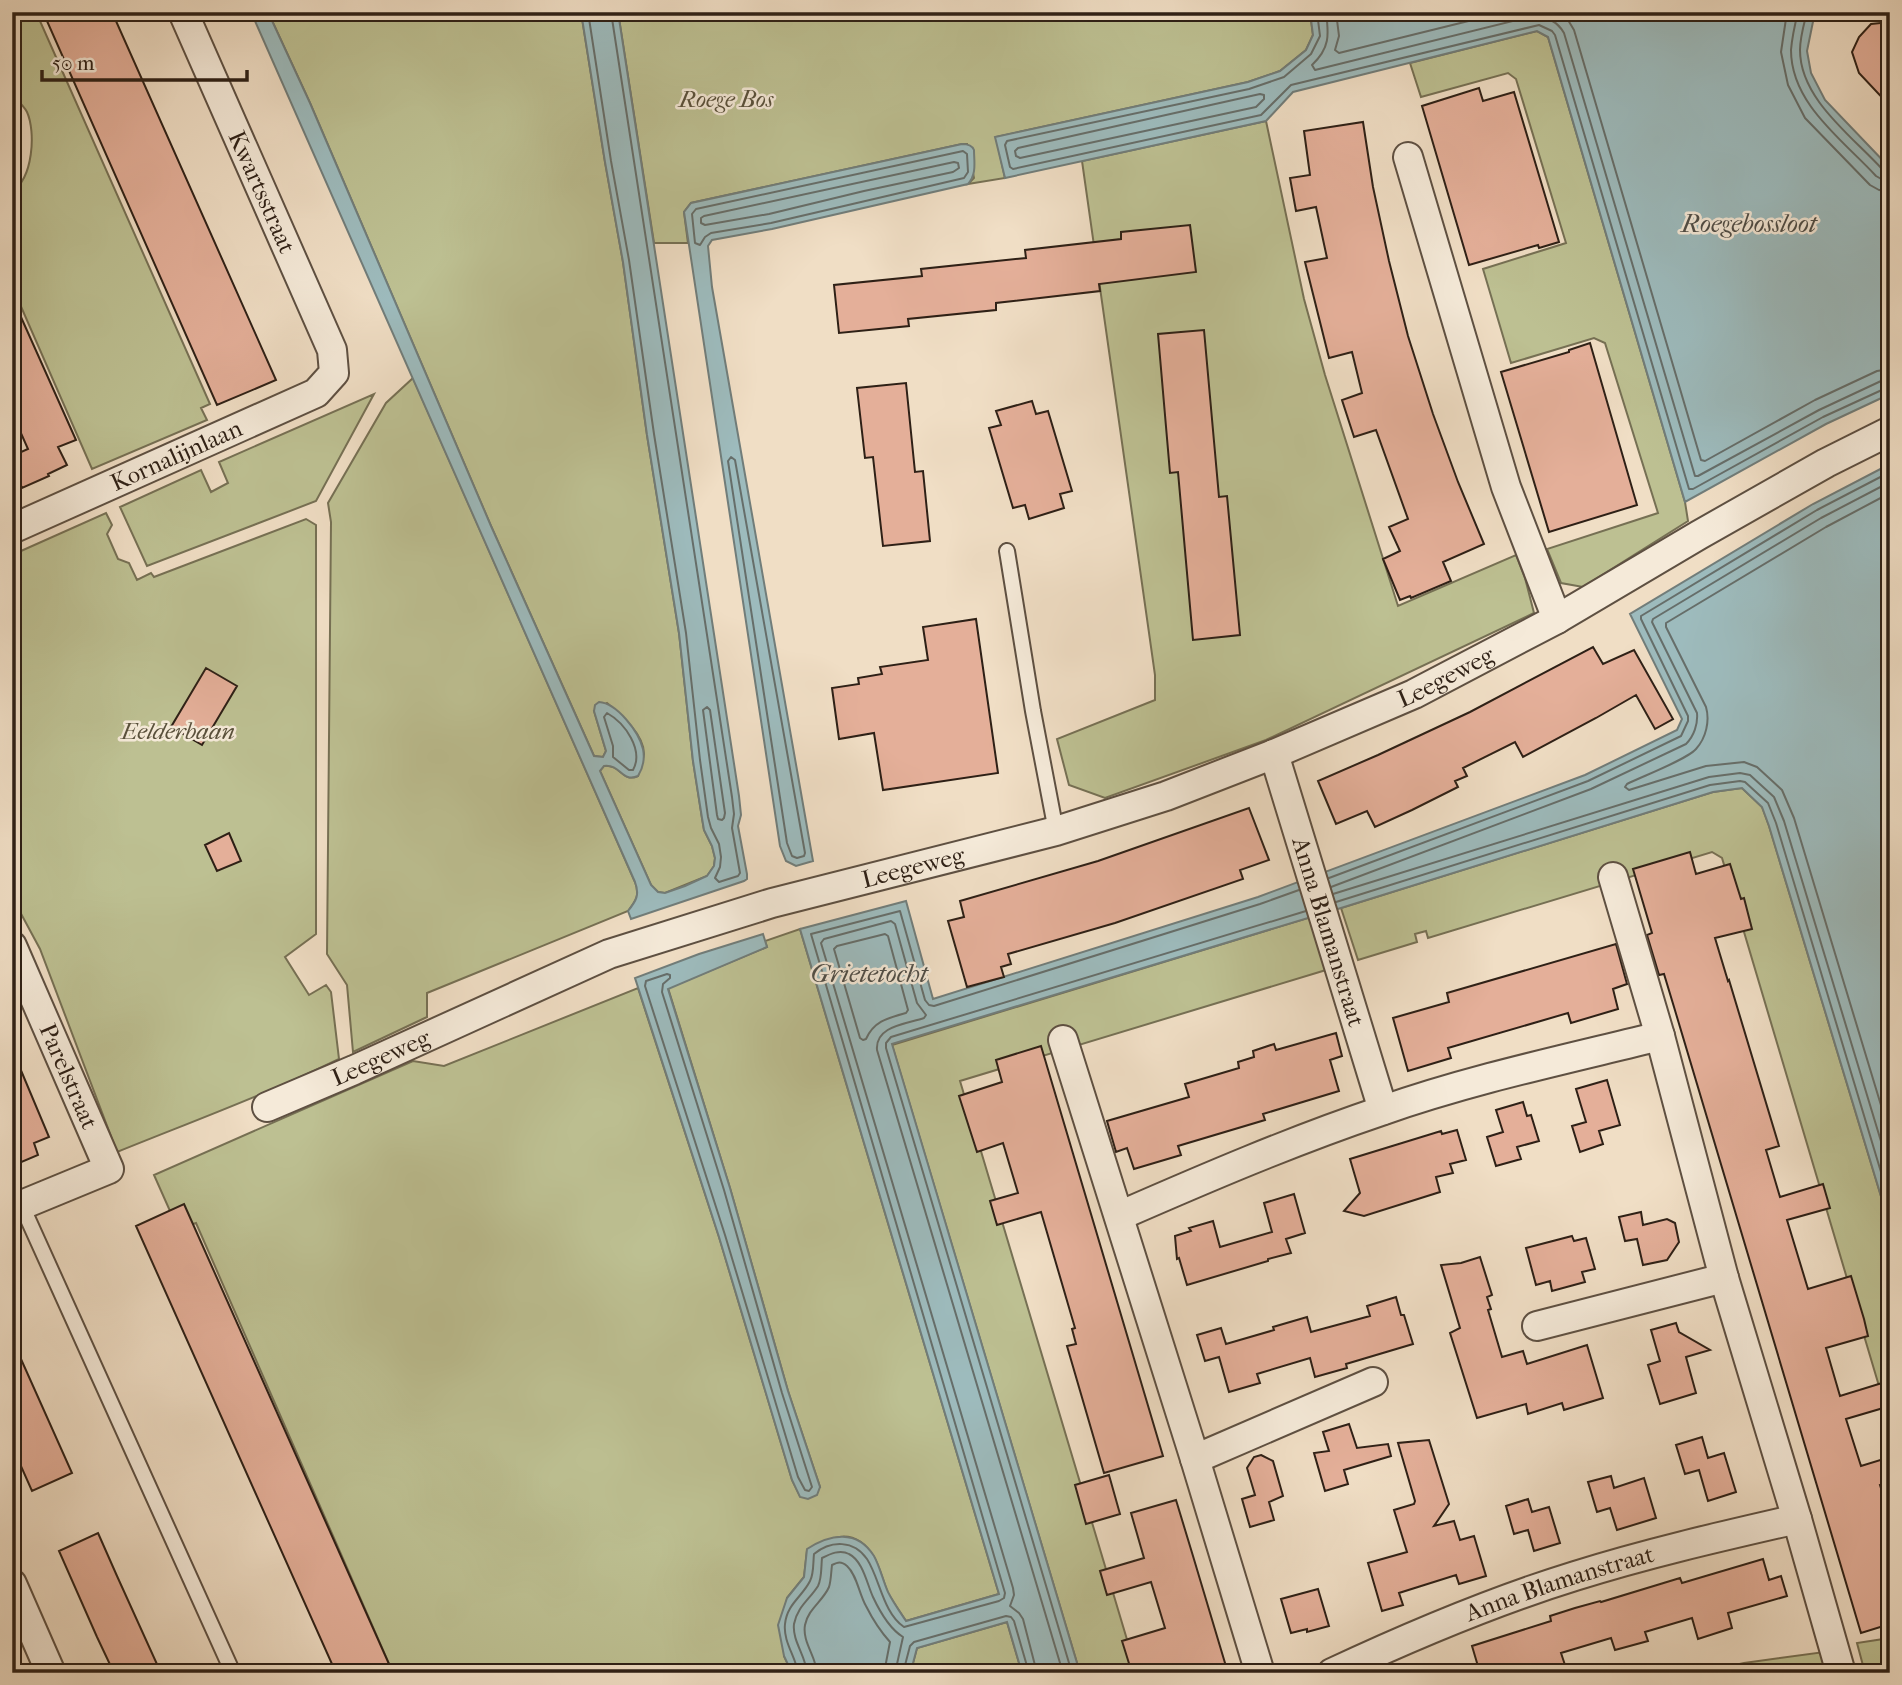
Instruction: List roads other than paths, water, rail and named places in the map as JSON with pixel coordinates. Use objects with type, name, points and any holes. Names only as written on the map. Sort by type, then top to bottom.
[{"type":"street","name":"Kwartsstraat","points":[[183,12],[332,350],[334,373]]},
{"type":"street","points":[[1408,157],[1506,486],[1557,619]]},
{"type":"street","name":"Kornalijnlaan","points":[[12,528],[316,393],[334,373]]},
{"type":"street","name":"Leegeweg","points":[[267,1107],[609,954],[772,903],[1056,831],[1166,796],[1274,754],[1414,694],[1557,619],[1710,528],[1826,463],[1890,431]]},
{"type":"street","name":"Anna Blamanstraat","points":[[1274,754],[1383,1110]]},
{"type":"street","points":[[1614,877],[1660,1036],[1724,1279],[1841,1673]]},
{"type":"street","name":"Parelstraat","points":[[12,946],[109,1169],[17,1207]]},
{"type":"street","points":[[1119,1216],[1244,1161],[1383,1110],[1521,1070],[1660,1036]]},
{"type":"street","points":[[1063,1040],[1260,1673]]},
{"type":"street","points":[[1537,1326],[1724,1279]]},
{"type":"street","points":[[1195,1459],[1373,1382]]},
{"type":"street","name":"Anna Blamanstraat","points":[[1332,1673],[1487,1606],[1575,1576],[1671,1549],[1797,1519]]},
{"type":"street","points":[[12,1584],[51,1673]]},
{"type":"lane","points":[[1007,551],[1056,831]]},
{"type":"lane","points":[[17,1207],[233,1673]]},
{"type":"water","points":[[251,12],[268,12],[310,103],[491,526],[594,756],[603,757],[606,751],[594,711],[599,702],[620,713],[641,742],[644,760],[638,776],[628,777],[610,766],[604,766],[600,771],[651,885],[658,892],[665,893],[707,876],[714,866],[715,858],[702,818],[679,633],[623,262],[581,12],[618,12],[739,796],[741,815],[738,826],[747,874],[744,881],[631,919],[628,911],[636,898],[635,882]]},
{"type":"water","name":"Roegebossloot","points":[[1310,12],[1815,12],[1807,51],[1811,73],[1825,100],[1890,168],[1890,394],[1826,424],[1685,502],[1548,37],[1537,31],[1293,92],[1266,121],[1005,178],[995,137],[1248,82],[1280,71],[1306,50],[1313,35]]},
{"type":"water","points":[[962,144],[969,145],[974,150],[974,172],[968,184],[712,240],[708,246],[712,287],[813,861],[796,866],[786,861],[780,846],[684,212],[691,203]]},
{"type":"water","name":"Grietetocht","points":[[1890,464],[1890,1226],[1769,826],[1762,807],[1742,788],[1713,792],[892,1044],[1080,1673],[1022,1673],[1007,1622],[917,1648],[909,1673],[792,1673],[784,1656],[778,1625],[787,1598],[804,1577],[807,1549],[825,1540],[851,1538],[867,1547],[876,1560],[890,1596],[906,1621],[999,1594],[800,929],[906,901],[933,999],[1258,897],[1585,775],[1677,730],[1682,719],[1630,614],[1813,504]]},
{"type":"water","points":[[763,934],[767,947],[668,989],[730,1188],[788,1391],[820,1487],[817,1495],[808,1499],[800,1497],[792,1480],[719,1237],[635,978]]},
{"type":"park label","name":"Roege Bos","points":[[726,99]]},
{"type":"park label","name":"Eelderbaan","points":[[178,731]]}]
